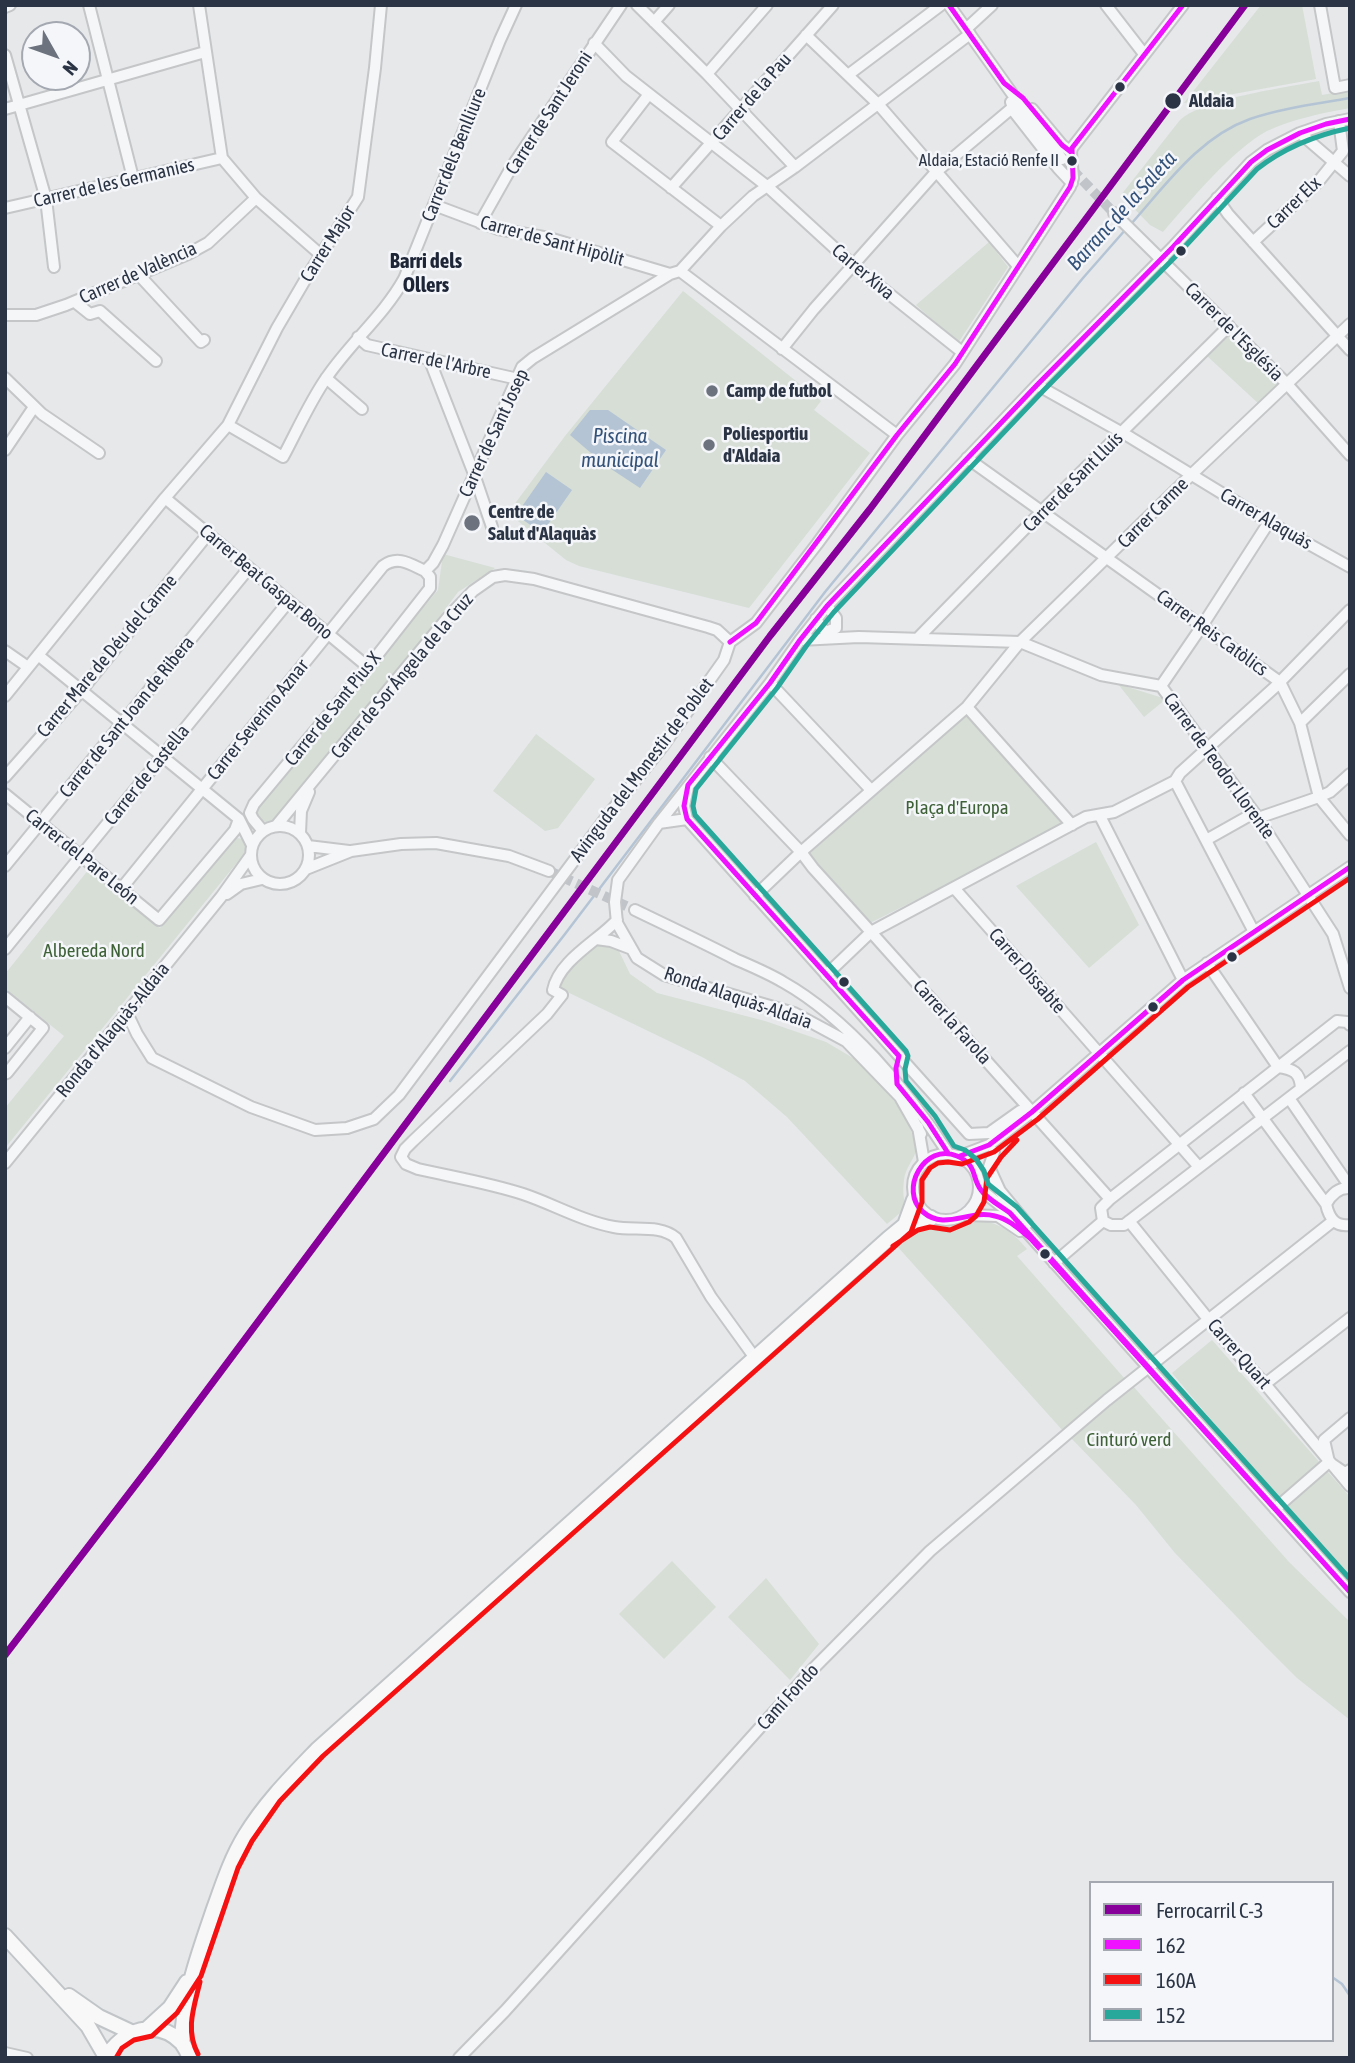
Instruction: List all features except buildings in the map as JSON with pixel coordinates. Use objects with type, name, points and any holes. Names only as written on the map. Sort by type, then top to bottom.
[{"type":"main road","points":[[905,1225],[914,1200]]},
{"type":"main road","points":[[182,2043],[183,2018],[193,1972],[230,1864],[273,1795],[317,1750],[905,1225],[931,1218]]},
{"type":"main road","points":[[5,1936],[88,2026],[106,2057],[116,2042],[131,2032],[147,2029],[166,2032],[182,2043],[190,2058]]},
{"type":"main road","points":[[147,2029],[170,2008],[193,1972]]},
{"type":"main road","points":[[50,1983],[99,2017],[131,2032]]},
{"type":"street","points":[[89,5],[133,178]]},
{"type":"street","points":[[199,5],[222,158],[256,198],[321,255]]},
{"type":"street","name":"Carrer Major","points":[[5,696],[165,498],[228,425],[277,328],[358,197],[381,5]]},
{"type":"street","name":"Carrer dels Benlliure","points":[[228,425],[283,457],[326,377],[395,296],[516,5]]},
{"type":"street","name":"Carrer de Sant Jeroni","points":[[480,223],[512,168],[621,5]]},
{"type":"street","points":[[637,5],[795,167]]},
{"type":"street","points":[[654,22],[669,5]]},
{"type":"street","points":[[707,74],[767,5]]},
{"type":"street","name":"Carrer de la Pau","points":[[671,188],[833,5]]},
{"type":"street","points":[[848,75],[941,5]]},
{"type":"street","points":[[949,5],[1004,83],[1012,108],[1058,169],[1072,183]]},
{"type":"street","name":"Carrer de Sant Josep","points":[[425,571],[443,545],[522,367],[675,273],[753,196],[878,104],[968,32],[992,5]]},
{"type":"street","points":[[1106,5],[1144,54]]},
{"type":"street","points":[[1066,155],[1183,5]]},
{"type":"street","points":[[1320,5],[1335,88],[1350,85]]},
{"type":"street","points":[[806,35],[878,104],[1018,266]]},
{"type":"street","name":"Carrer Xiva","points":[[594,43],[626,76],[768,187],[853,265],[962,352]]},
{"type":"street","points":[[5,109],[205,51]]},
{"type":"street","points":[[5,55],[46,200],[54,267]]},
{"type":"street","points":[[1004,83],[1018,93],[1062,145],[1072,183]]},
{"type":"street","points":[[649,94],[612,142],[721,226]]},
{"type":"street","points":[[782,349],[814,309],[936,172],[1012,108]]},
{"type":"street","points":[[755,1358],[711,1297],[671,1233],[600,1224],[522,1194],[418,1169],[406,1164],[401,1157],[405,1149],[547,1014],[562,995],[553,989],[555,980],[589,943],[605,934],[617,920],[615,902],[618,880],[816,619],[1156,255],[1251,162],[1267,150],[1300,133],[1344,120],[1343,151],[1335,163]]},
{"type":"street","points":[[1300,133],[1350,176]]},
{"type":"street","name":"Carrer de les Germanies","points":[[5,208],[222,158]]},
{"type":"street","name":"Carrer Elx","points":[[1253,242],[1335,163]]},
{"type":"street","name":"Avinguda del Monestir de Poblet","points":[[127,1013],[152,1058],[251,1107],[315,1130],[347,1128],[374,1119],[399,1095],[605,819],[663,746],[724,660],[730,642],[755,623],[962,352],[1072,183]]},
{"type":"street","name":"Carrer de València","points":[[5,315],[36,315],[75,302],[188,254],[208,243],[256,198]]},
{"type":"street","points":[[1217,198],[1350,350]]},
{"type":"street","name":"Carrer de Sant Hipòlit","points":[[434,205],[498,229],[548,238],[675,273]]},
{"type":"street","name":"Carrer de l'Església","points":[[1114,213],[1287,384],[1350,456]]},
{"type":"street","points":[[675,273],[897,435]]},
{"type":"street","points":[[139,275],[201,342],[204,341]]},
{"type":"street","points":[[75,302],[90,314],[100,311],[156,361]]},
{"type":"street","name":"Carrer Carme","points":[[1020,642],[1350,324]]},
{"type":"street","name":"Carrer de Sant Lluís","points":[[918,638],[1041,512],[1229,327]]},
{"type":"street","name":"Carrer de l'Arbre","points":[[358,337],[367,345],[518,379]]},
{"type":"street","points":[[430,360],[492,527]]},
{"type":"street","points":[[5,377],[42,414],[99,453]]},
{"type":"street","points":[[326,377],[362,409]]},
{"type":"street","name":"Carrer Alaquàs","points":[[1037,385],[1350,567]]},
{"type":"street","points":[[5,450],[34,407]]},
{"type":"street","name":"Carrer Reis Catòlics","points":[[967,458],[1280,682],[1300,723],[1319,797],[1350,835]]},
{"type":"street","name":"Carrer Beat Gaspar Bono","points":[[165,498],[368,667]]},
{"type":"street","points":[[1161,686],[1269,522]]},
{"type":"street","name":"Carrer Mare de Déu del Carme","points":[[5,777],[81,691],[208,534]]},
{"type":"street","name":"Carrer Severino Aznar","points":[[121,889],[383,566],[391,560],[400,560],[425,571]]},
{"type":"street","name":"Carrer de Sant Joan de Ribera","points":[[5,866],[249,568]]},
{"type":"street","name":"Carrer de Sant Pius X","points":[[263,831],[250,813],[254,804],[368,667],[430,587],[430,578],[425,571]]},
{"type":"street","name":"Carrer de Sor Ángela de la Cruz","points":[[276,826],[449,616],[473,591],[493,577],[505,575],[534,579],[629,605],[717,630],[730,642]]},
{"type":"street","name":"Carrer de Castella","points":[[5,949],[289,601]]},
{"type":"street","points":[[827,606],[832,629]]},
{"type":"street","points":[[826,975],[871,932],[1086,817],[1115,812],[1175,781],[1180,773],[1280,682],[1350,610]]},
{"type":"street","points":[[816,619],[821,627],[859,637]]},
{"type":"street","name":"Carrer de Teodor Llorente","points":[[800,640],[832,629],[859,637],[1020,642],[1101,675],[1161,686],[1256,816],[1333,934],[1350,988]]},
{"type":"street","points":[[755,896],[801,852],[967,707],[1020,642]]},
{"type":"street","points":[[5,651],[28,667]]},
{"type":"street","points":[[38,655],[239,819],[251,850],[252,864],[262,878]]},
{"type":"street","points":[[1300,723],[1350,674]]},
{"type":"street","points":[[770,683],[871,790]]},
{"type":"street","points":[[967,707],[1072,825]]},
{"type":"street","points":[[710,757],[801,852],[871,932]]},
{"type":"street","points":[[1206,839],[1256,816],[1319,797],[1330,792],[1350,774]]},
{"type":"street","name":"Carrer de Sor Ángela de la Cruz","points":[[300,833],[300,811],[315,780]]},
{"type":"street","points":[[1175,781],[1255,932]]},
{"type":"street","points":[[688,785],[684,806],[687,819],[969,1135],[989,1133],[1020,1111],[1032,1112],[1110,1199]]},
{"type":"street","name":"Carrer del Pare León","points":[[5,794],[159,920],[235,830],[239,819]]},
{"type":"street","points":[[1100,816],[1184,980]]},
{"type":"street","points":[[659,823],[687,819]]},
{"type":"street","points":[[263,831],[285,826],[300,833],[308,846],[309,862],[306,869]]},
{"type":"street","name":"Ronda d'Alaquàs-Aldaia","points":[[5,1163],[221,897],[263,831]]},
{"type":"street","name":"Ronda d'Alaquàs-Aldaia","points":[[221,897],[241,884],[262,878],[281,885],[291,883],[306,869],[351,851],[401,844],[436,843],[478,849],[509,856],[549,871]]},
{"type":"street","name":"Ronda d'Alaquàs-Aldaia","points":[[308,846],[351,851]]},
{"type":"street","points":[[1034,1240],[998,1216],[966,1215],[949,1221],[931,1218],[921,1211],[914,1200],[913,1177],[923,1162],[936,1155],[954,1155],[989,1145],[1032,1112],[1184,980],[1350,867]]},
{"type":"street","name":"Carrer Dissabte","points":[[955,889],[1199,1167]]},
{"type":"street","name":"Ronda Alaquàs-Aldaia","points":[[635,910],[784,982],[816,1003],[859,1042],[954,1155]]},
{"type":"street","name":"Ronda Alaquàs-Aldaia","points":[[617,920],[637,958],[664,975],[794,1013],[846,1041],[900,1097],[920,1133]]},
{"type":"street","name":"Carrer la Farola","points":[[871,932],[1032,1112]]},
{"type":"street","points":[[596,939],[632,949]]},
{"type":"street","points":[[1207,963],[1278,1067]]},
{"type":"street","points":[[5,997],[43,1028],[6,1072]]},
{"type":"street","points":[[5,1048],[30,1017]]},
{"type":"street","points":[[1103,1222],[1101,1208],[1110,1199],[1338,1021],[1350,1025]]},
{"type":"street","points":[[1103,1222],[1124,1225],[1129,1222],[1350,1051]]},
{"type":"street","points":[[897,1084],[896,1068],[899,1056]]},
{"type":"street","points":[[1278,1067],[1292,1068],[1301,1079],[1301,1088]]},
{"type":"street","points":[[1244,1093],[1326,1204],[1328,1214],[1344,1227]]},
{"type":"street","name":"Ronda Alaquàs-Aldaia","points":[[906,1095],[920,1133],[923,1162]]},
{"type":"street","points":[[1289,1098],[1350,1187],[1336,1192],[1326,1204]]},
{"type":"street","points":[[978,1176],[994,1152],[1032,1112]]},
{"type":"street","points":[[994,1152],[989,1167],[1000,1191],[1026,1220],[1034,1240]]},
{"type":"street","points":[[954,1155],[970,1163],[978,1176],[980,1189],[976,1203],[966,1215]]},
{"type":"street","points":[[980,1189],[1010,1213],[1350,1592]]},
{"type":"street","points":[[1054,1262],[1103,1222]]},
{"type":"street","name":"Carrer Quart","points":[[1129,1222],[1350,1486]]},
{"type":"street","name":"Camí Fondo","points":[[459,2058],[809,1673],[948,1536],[1084,1419],[1209,1320],[1344,1227]]},
{"type":"street","points":[[1265,1384],[1350,1318]]},
{"type":"street","points":[[1350,1418],[1324,1440],[1329,1462],[1345,1473],[1350,1470]]},
{"type":"street","points":[[1275,1509],[1329,1462]]},
{"type":"street","points":[[5,2053],[27,2058]]},
{"type":"green space","points":[[1261,5],[1302,5],[1316,79],[1184,103]]},
{"type":"green space","points":[[1319,81],[1322,95],[1350,90],[1350,108],[1287,123],[1254,139],[1212,177],[1163,232],[1150,225],[1121,195],[1180,120],[1192,112],[1246,95]]},
{"type":"green space","points":[[989,242],[1008,267],[958,343],[916,305]]},
{"type":"green space","name":"Poliesportiu d'Aldaia","points":[[683,291],[821,401],[814,410],[870,453],[749,608],[579,566],[566,560],[508,513],[565,436]]},
{"type":"green space","points":[[1227,334],[1280,387],[1260,405],[1206,355]]},
{"type":"green space","points":[[443,554],[495,568],[458,592],[407,660],[287,803],[279,817],[269,823],[263,821],[255,811],[262,799],[438,590]]},
{"type":"green space","points":[[1118,684],[1166,699],[1144,717]]},
{"type":"green space","name":"Plaça d'Europa","points":[[965,714],[1064,826],[868,924],[807,856]]},
{"type":"green space","points":[[536,734],[595,779],[558,828],[545,831],[493,791]]},
{"type":"green space","name":"Albereda Nord","points":[[233,837],[242,839],[246,846],[244,854],[5,1148],[5,1108],[64,1036],[5,988],[5,974],[89,869],[160,928]]},
{"type":"green space","points":[[1096,842],[1139,925],[1089,968],[1016,886]]},
{"type":"green space","points":[[603,943],[617,947],[630,974],[657,993],[765,1021],[826,1042],[864,1065],[905,1114],[917,1148],[905,1176],[904,1208],[901,1212],[887,1224],[787,1117],[745,1081],[702,1057],[557,987],[583,954]]},
{"type":"green space","name":"Cinturó verd","points":[[975,1220],[997,1225],[1022,1243],[1027,1249],[1017,1256],[1125,1379],[1064,1432],[896,1245],[913,1229],[947,1228]]},
{"type":"green space","name":"Cinturó verd","points":[[1212,1340],[1350,1497],[1350,1582],[1172,1373]]},
{"type":"green space","name":"Cinturó verd","points":[[1132,1385],[1289,1562],[1350,1622],[1350,1720],[1297,1678],[1265,1646],[1175,1553],[1136,1505],[1070,1437]]},
{"type":"green space","points":[[672,1561],[716,1607],[664,1659],[619,1614]]},
{"type":"green space","points":[[766,1578],[819,1644],[790,1680],[728,1617]]},
{"type":"water","name":"Piscina municipal","points":[[590,410],[608,410],[666,450],[640,488],[605,465],[570,435]]},
{"type":"water","points":[[546,472],[572,490],[542,533],[516,515]]},
{"type":"waterway","name":"Barranc de la Saleta","points":[[1131,224],[1184,164],[1232,127],[1274,112],[1350,98]]},
{"type":"waterway","name":"Barranc de la Saleta","points":[[450,1081],[825,592],[1126,229]]},
{"type":"waterway","points":[[1334,1978],[1342,1984],[1350,1996]]},
{"type":"tunnel","points":[[1062,159],[1114,213]]},
{"type":"tunnel","points":[[549,871],[635,910]]},
{"type":"rail line","name":"C-3","points":[[5,1655],[157,1457],[770,636],[870,509],[1245,5]]},
{"type":"transit line","name":"162","points":[[949,5],[1004,83],[1023,98],[1071,152]]},
{"type":"transit line","name":"162","points":[[730,642],[756,623],[897,435],[955,364],[1070,187],[1073,178],[1072,148],[1183,5]]},
{"type":"transit line","name":"162","points":[[948,1153],[928,1122],[897,1084],[896,1068],[899,1056],[687,819],[684,806],[688,785],[770,683],[827,606],[1037,385],[1173,247],[1251,162],[1267,150],[1300,133],[1350,119]]},
{"type":"transit line","name":"152","points":[[1350,128],[1301,143],[1257,169],[834,612],[696,789],[693,806],[695,815],[906,1051],[906,1081],[935,1116],[954,1146],[965,1150],[976,1159],[988,1184],[1017,1207],[1350,1579]]},
{"type":"transit line","name":"162","points":[[960,1156],[989,1145],[1032,1112],[1183,980],[1350,867]]},
{"type":"transit line","name":"160A","points":[[116,2058],[122,2048],[134,2040],[152,2036],[177,2013],[201,1976],[238,1868],[252,1841],[280,1801],[323,1756],[911,1232],[922,1202],[922,1180],[930,1168],[938,1163],[962,1164],[994,1152],[1038,1119],[1188,987],[1350,878]]},
{"type":"transit line","name":"160A","points":[[893,1246],[918,1230],[930,1227],[950,1230],[969,1222],[984,1202],[987,1178],[1017,1140]]},
{"type":"transit line","name":"162","points":[[945,1153],[968,1163],[984,1193],[1010,1213],[1350,1592],[1031,1239],[1000,1217],[976,1215],[940,1220],[923,1212],[916,1203],[913,1192],[914,1181],[926,1162],[945,1153]]},
{"type":"transit line","name":"160A","points":[[198,2054],[191,2027],[200,1982]]},
{"type":"place","name":"Aldaia","points":[[1173,101]]},
{"type":"place","name":"Aldaia, Estació Renfe II","points":[[1072,161]]},
{"type":"place","name":"Camp de futbol","points":[[712,391]]},
{"type":"place","name":"Poliesportiu d'Aldaia","points":[[709,445]]},
{"type":"place","name":"Centre de Salut d'Alaquàs","points":[[472,523]]},
{"type":"district","name":"Barri dels Ollers","points":[[426,273]]}]
